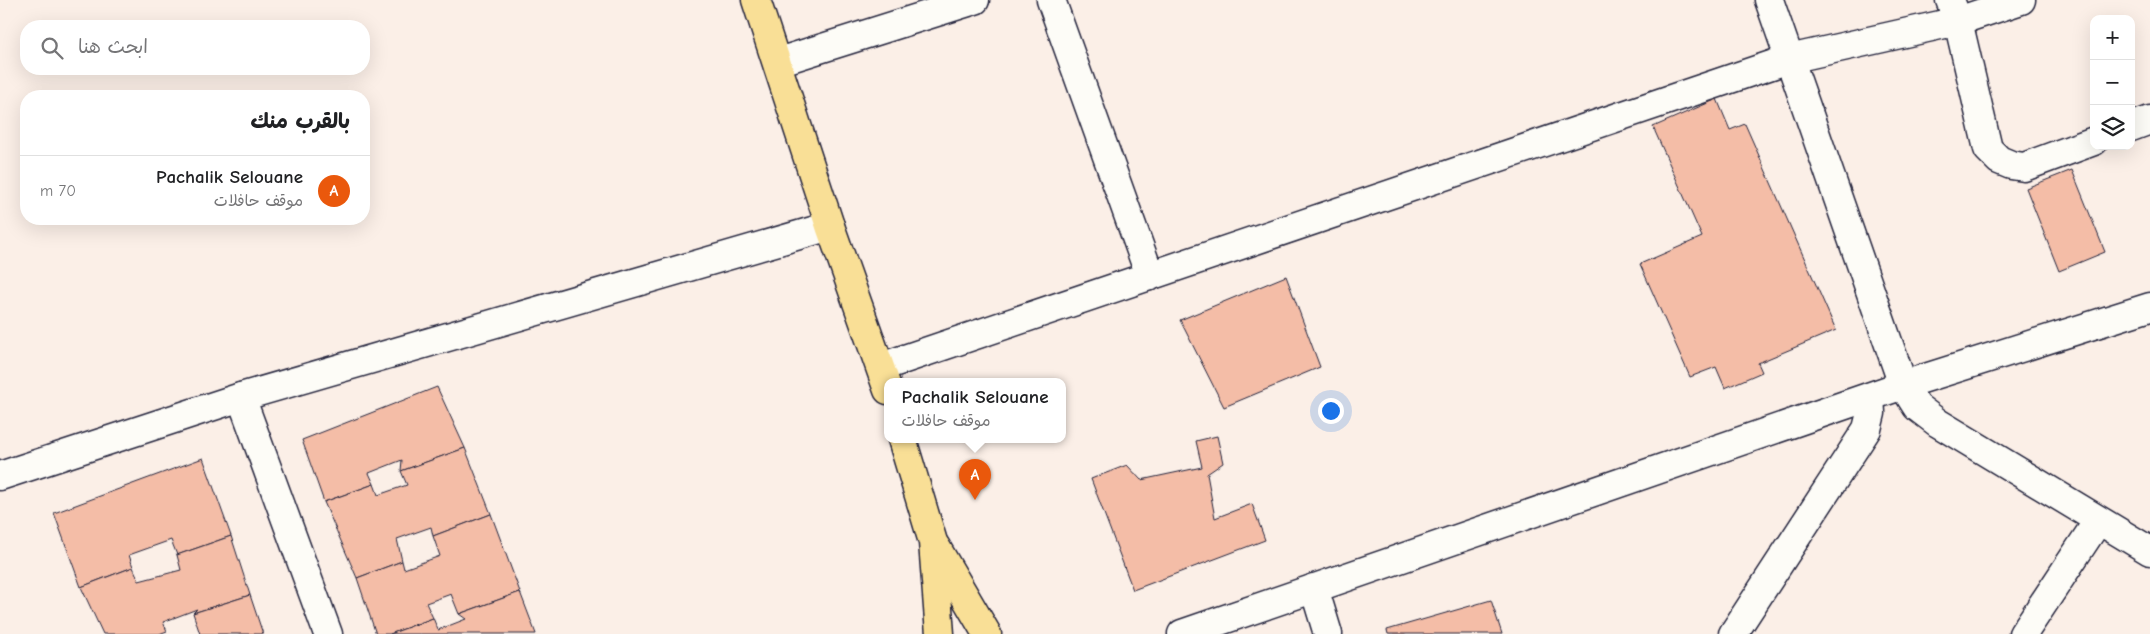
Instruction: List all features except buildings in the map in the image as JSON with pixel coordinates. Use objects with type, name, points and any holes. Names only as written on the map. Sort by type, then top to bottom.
[{"type":"highway","points":[[756,0],[778,62],[830,226],[884,379]]},
{"type":"highway","points":[[903,443],[933,542],[940,634]]},
{"type":"highway","points":[[933,542],[987,634]]},
{"type":"street","points":[[778,62],[975,0]]},
{"type":"street","points":[[1051,0],[1150,276]]},
{"type":"street","points":[[1769,0],[1903,385],[1917,407],[1938,422],[2150,552]]},
{"type":"street","points":[[887,378],[1150,276],[1790,59],[1954,11],[2021,0]]},
{"type":"street","points":[[1954,11],[1988,149],[1998,160],[2024,167],[2090,142]]},
{"type":"street","points":[[2135,126],[2150,120]]},
{"type":"street","points":[[0,476],[241,397],[830,226]]},
{"type":"street","points":[[1182,634],[1903,385],[2150,307]]},
{"type":"street","points":[[241,397],[328,634]]},
{"type":"street","points":[[1733,634],[1867,429],[1872,413],[1870,397]]},
{"type":"street","points":[[2023,634],[2098,521]]},
{"type":"street","points":[[1314,588],[1328,634]]},
{"type":"street","points":[[1204,634],[1232,616]]},
{"type":"place","name":"Pachalik Selouane","points":[[975,500]]}]
